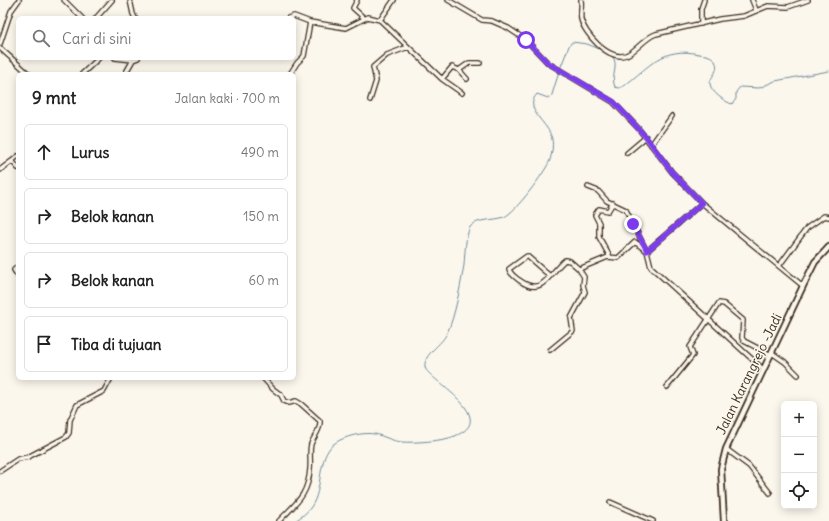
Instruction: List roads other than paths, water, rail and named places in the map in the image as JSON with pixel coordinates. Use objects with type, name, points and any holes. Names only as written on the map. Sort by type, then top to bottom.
[{"type":"street","points":[[0,44],[11,11],[19,0]]},
{"type":"street","points":[[64,0],[80,16]]},
{"type":"street","points":[[98,16],[112,0]]},
{"type":"street","points":[[130,0],[134,16]]},
{"type":"street","points":[[357,0],[353,8],[364,18]]},
{"type":"street","points":[[380,20],[394,0]]},
{"type":"street","points":[[448,0],[482,20],[492,21],[508,28],[522,37],[542,58],[558,70],[614,102],[646,137],[672,172],[702,203],[803,286]]},
{"type":"street","points":[[581,0],[580,18],[587,35],[599,46],[617,55],[626,55],[639,48],[652,35],[729,17],[744,16],[768,6],[788,7],[808,0]]},
{"type":"street","points":[[701,24],[701,9],[704,0]]},
{"type":"street","points":[[752,0],[756,10]]},
{"type":"street","points":[[296,17],[310,22],[346,28],[364,18],[371,17],[380,20],[442,79],[462,94]]},
{"type":"street","points":[[291,72],[304,56],[310,22]]},
{"type":"street","points":[[370,100],[376,81],[373,67],[387,54],[408,47]]},
{"type":"street","points":[[0,48],[27,72]]},
{"type":"street","points":[[84,72],[97,60]]},
{"type":"street","points":[[126,72],[133,60]]},
{"type":"street","points":[[459,70],[469,63],[480,63]]},
{"type":"street","points":[[442,79],[451,68],[459,70],[467,78]]},
{"type":"street","points":[[652,145],[672,116]]},
{"type":"street","points":[[627,153],[646,137]]},
{"type":"street","points":[[0,170],[16,158]]},
{"type":"street","points":[[12,161],[16,166]]},
{"type":"street","points":[[588,187],[598,191],[607,200],[626,210],[646,250],[651,267],[764,370]]},
{"type":"street","points":[[610,257],[599,237],[599,223],[595,214],[599,209],[608,211],[614,203]]},
{"type":"street","points":[[646,250],[702,203]]},
{"type":"street","points":[[779,266],[807,228],[824,216],[829,217]]},
{"type":"street","points":[[579,269],[610,257],[618,258],[635,242],[646,250]]},
{"type":"street","name":"Jalan Karangrejo -Jadi","points":[[724,521],[721,469],[726,449],[815,262],[829,246]]},
{"type":"street","points":[[550,276],[527,256],[509,269],[514,276],[532,287],[537,287],[543,284],[565,260],[570,261],[579,269],[584,277],[583,287],[585,292],[571,318],[573,331],[550,350]]},
{"type":"street","points":[[667,387],[693,355],[690,347],[718,304],[724,304],[744,320],[742,338],[744,341],[786,362],[798,375]]},
{"type":"street","points":[[0,471],[18,459],[28,457],[66,436],[69,433],[70,420],[78,405],[104,391],[111,380]]},
{"type":"street","points":[[265,380],[281,395],[284,401],[301,404],[318,417],[320,424],[311,445],[310,470],[304,494],[301,500],[279,521]]},
{"type":"street","points":[[726,449],[749,466],[770,493]]},
{"type":"street","points":[[610,502],[653,521]]},
{"type":"waterway","points":[[560,69],[572,42],[587,44],[602,50]]},
{"type":"waterway","points":[[612,56],[615,63],[614,83],[615,87],[619,88],[624,86],[650,65],[666,55],[687,52],[710,56],[714,59],[717,68],[710,81],[711,87],[719,96],[732,104],[736,99],[736,92],[740,87],[759,88],[775,81],[829,71]]},
{"type":"waterway","points":[[295,521],[306,513],[315,500],[322,465],[329,449],[335,443],[344,438],[354,435],[375,434],[401,442],[429,441],[450,438],[467,428],[470,419],[466,409],[458,399],[429,373],[425,367],[425,362],[445,337],[453,318],[464,265],[466,241],[470,227],[477,222],[500,218],[509,214],[530,191],[550,160],[552,139],[549,131],[534,110],[533,100],[537,94],[551,98],[559,72]]}]
